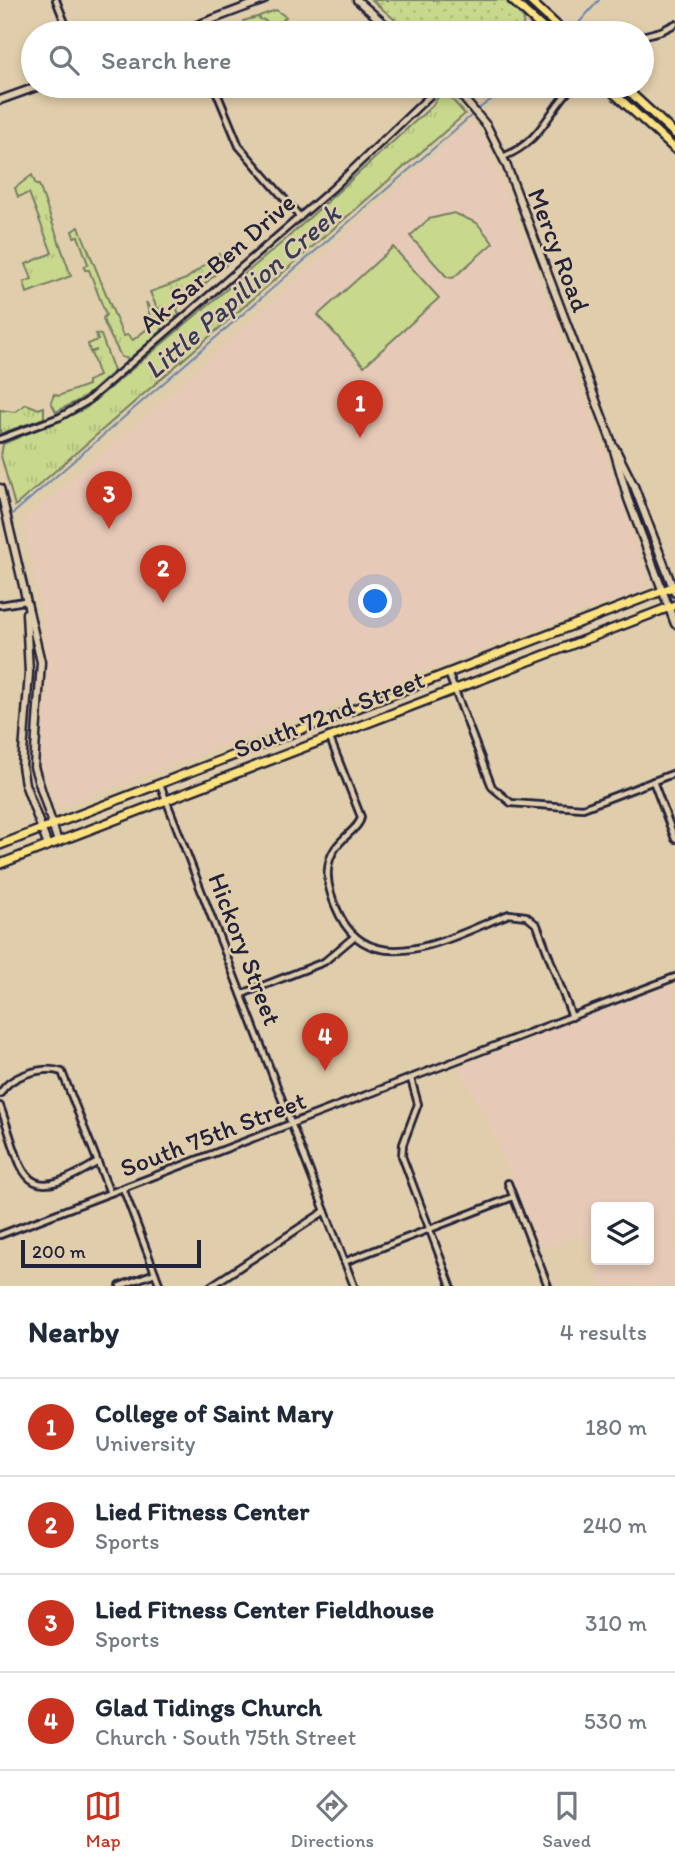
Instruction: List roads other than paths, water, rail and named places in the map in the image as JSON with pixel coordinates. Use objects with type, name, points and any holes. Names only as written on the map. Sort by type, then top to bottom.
[{"type":"main road","points":[[214,21],[264,0]]},
{"type":"main road","points":[[357,0],[381,21]]},
{"type":"main road","points":[[512,0],[534,21]]},
{"type":"main road","points":[[528,0],[552,21]]},
{"type":"main road","points":[[0,100],[21,92]]},
{"type":"main road","name":"Mercy Road","points":[[464,98],[490,131],[503,157],[611,440],[628,499],[663,591],[672,606],[675,624]]},
{"type":"main road","points":[[620,98],[675,149]]},
{"type":"main road","points":[[636,98],[675,134]]},
{"type":"main road","name":"Mercy Road","points":[[611,440],[630,477],[674,589]]},
{"type":"main road","points":[[0,490],[41,662],[34,767],[58,842]]},
{"type":"main road","name":"South 72nd Street","points":[[0,845],[674,589]]},
{"type":"main road","points":[[25,601],[29,663],[22,766],[26,787],[48,846]]},
{"type":"main road","name":"South 72nd Street","points":[[0,864],[672,606]]},
{"type":"street","points":[[57,0],[65,21]]},
{"type":"street","points":[[654,33],[675,23]]},
{"type":"street","points":[[219,98],[239,146],[300,217]]},
{"type":"street","name":"Ak-Sar-Ben Drive","points":[[0,439],[60,416],[86,402],[300,217],[427,98]]},
{"type":"street","points":[[503,157],[534,139],[562,98]]},
{"type":"street","points":[[0,606],[25,601]]},
{"type":"street","points":[[449,675],[492,787],[502,799],[517,805],[577,809],[675,773]]},
{"type":"street","points":[[330,736],[361,817],[359,824],[335,847],[327,873],[339,915],[356,936],[377,949],[402,952],[509,914],[526,916],[539,929],[572,1017]]},
{"type":"street","points":[[653,781],[675,839]]},
{"type":"street","name":"Hickory Street","points":[[160,784],[354,1286]]},
{"type":"street","points":[[242,994],[324,962],[356,936]]},
{"type":"street","name":"South 75th Street","points":[[0,1236],[675,977]]},
{"type":"street","points":[[0,1094],[7,1083],[36,1072],[54,1069],[62,1072],[110,1193]]},
{"type":"street","points":[[411,1079],[418,1104],[403,1144],[402,1156],[451,1286]]},
{"type":"street","points":[[0,1106],[26,1176],[36,1184],[48,1186],[82,1173],[98,1162]]},
{"type":"street","points":[[508,1183],[548,1286]]},
{"type":"street","points":[[123,1188],[160,1286]]},
{"type":"street","points":[[344,1262],[513,1197]]},
{"type":"street","points":[[211,1286],[325,1211]]},
{"type":"street","points":[[120,1286],[155,1273]]},
{"type":"waterway","name":"Little Papillion Creek","points":[[581,21],[599,0]]},
{"type":"waterway","name":"Little Papillion Creek","points":[[476,111],[493,98]]},
{"type":"waterway","name":"Little Papillion Creek","points":[[9,517],[472,115]]},
{"type":"place","name":"College of Saint Mary","points":[[360,438]]},
{"type":"place","name":"Lied Fitness Center Fieldhouse","points":[[109,529]]},
{"type":"place","name":"Lied Fitness Center","points":[[163,603]]},
{"type":"place","name":"Glad Tidings Church","points":[[325,1071]]}]
